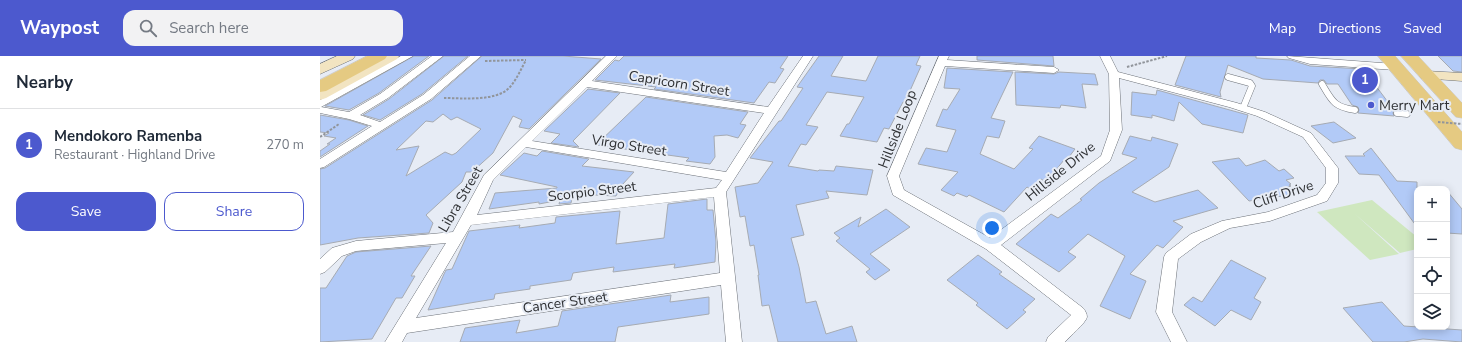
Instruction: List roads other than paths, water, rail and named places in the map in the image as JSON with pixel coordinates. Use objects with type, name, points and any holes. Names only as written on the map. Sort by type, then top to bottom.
[{"type":"main road","points":[[320,78],[363,56]]},
{"type":"main road","points":[[320,88],[379,56]]},
{"type":"main road","points":[[1409,56],[1462,113]]},
{"type":"main road","points":[[1391,62],[1462,144]]},
{"type":"street","points":[[320,70],[348,56]]},
{"type":"street","points":[[320,95],[392,56]]},
{"type":"street","points":[[320,104],[408,56]]},
{"type":"street","points":[[351,116],[401,84],[438,56]]},
{"type":"street","name":"Libra Street","points":[[394,342],[467,221],[488,178],[612,56]]},
{"type":"street","points":[[734,342],[720,192],[808,56]]},
{"type":"street","name":"Hillside Drive","points":[[990,245],[1106,158],[1116,130],[1113,73],[1105,56]]},
{"type":"street","points":[[1292,56],[1310,61],[1391,62]]},
{"type":"street","points":[[320,164],[427,97],[473,59]]},
{"type":"street","points":[[942,59],[1054,70]]},
{"type":"street","name":"Hillside Loop","points":[[942,59],[893,176],[898,192],[990,245],[1078,312],[1079,317],[1054,342]]},
{"type":"street","name":"Cliff Drive","points":[[1113,73],[1261,114],[1306,135],[1332,168],[1332,183],[1322,198],[1270,216],[1226,224],[1196,238],[1171,257],[1164,312],[1179,342]]},
{"type":"street","points":[[1426,75],[1462,77]]},
{"type":"street","name":"Capricorn Street","points":[[584,83],[771,111]]},
{"type":"street","points":[[320,110],[351,116],[382,126]]},
{"type":"street","name":"Virgo Street","points":[[523,143],[731,177]]},
{"type":"street","name":"Scorpio Street","points":[[467,221],[720,192]]},
{"type":"street","points":[[320,268],[337,252],[356,246],[457,237]]},
{"type":"street","name":"Cancer Street","points":[[402,327],[728,278]]},
{"type":"lane","points":[[1228,77],[1250,83],[1252,86],[1243,108]]},
{"type":"lane","points":[[1322,84],[1333,103],[1340,109],[1355,110]]},
{"type":"lane","points":[[1397,113],[1407,114]]},
{"type":"place","name":"Mendokoro Ramenba","points":[[1365,80]]},
{"type":"place","name":"Merry Mart","points":[[1371,105]]}]
